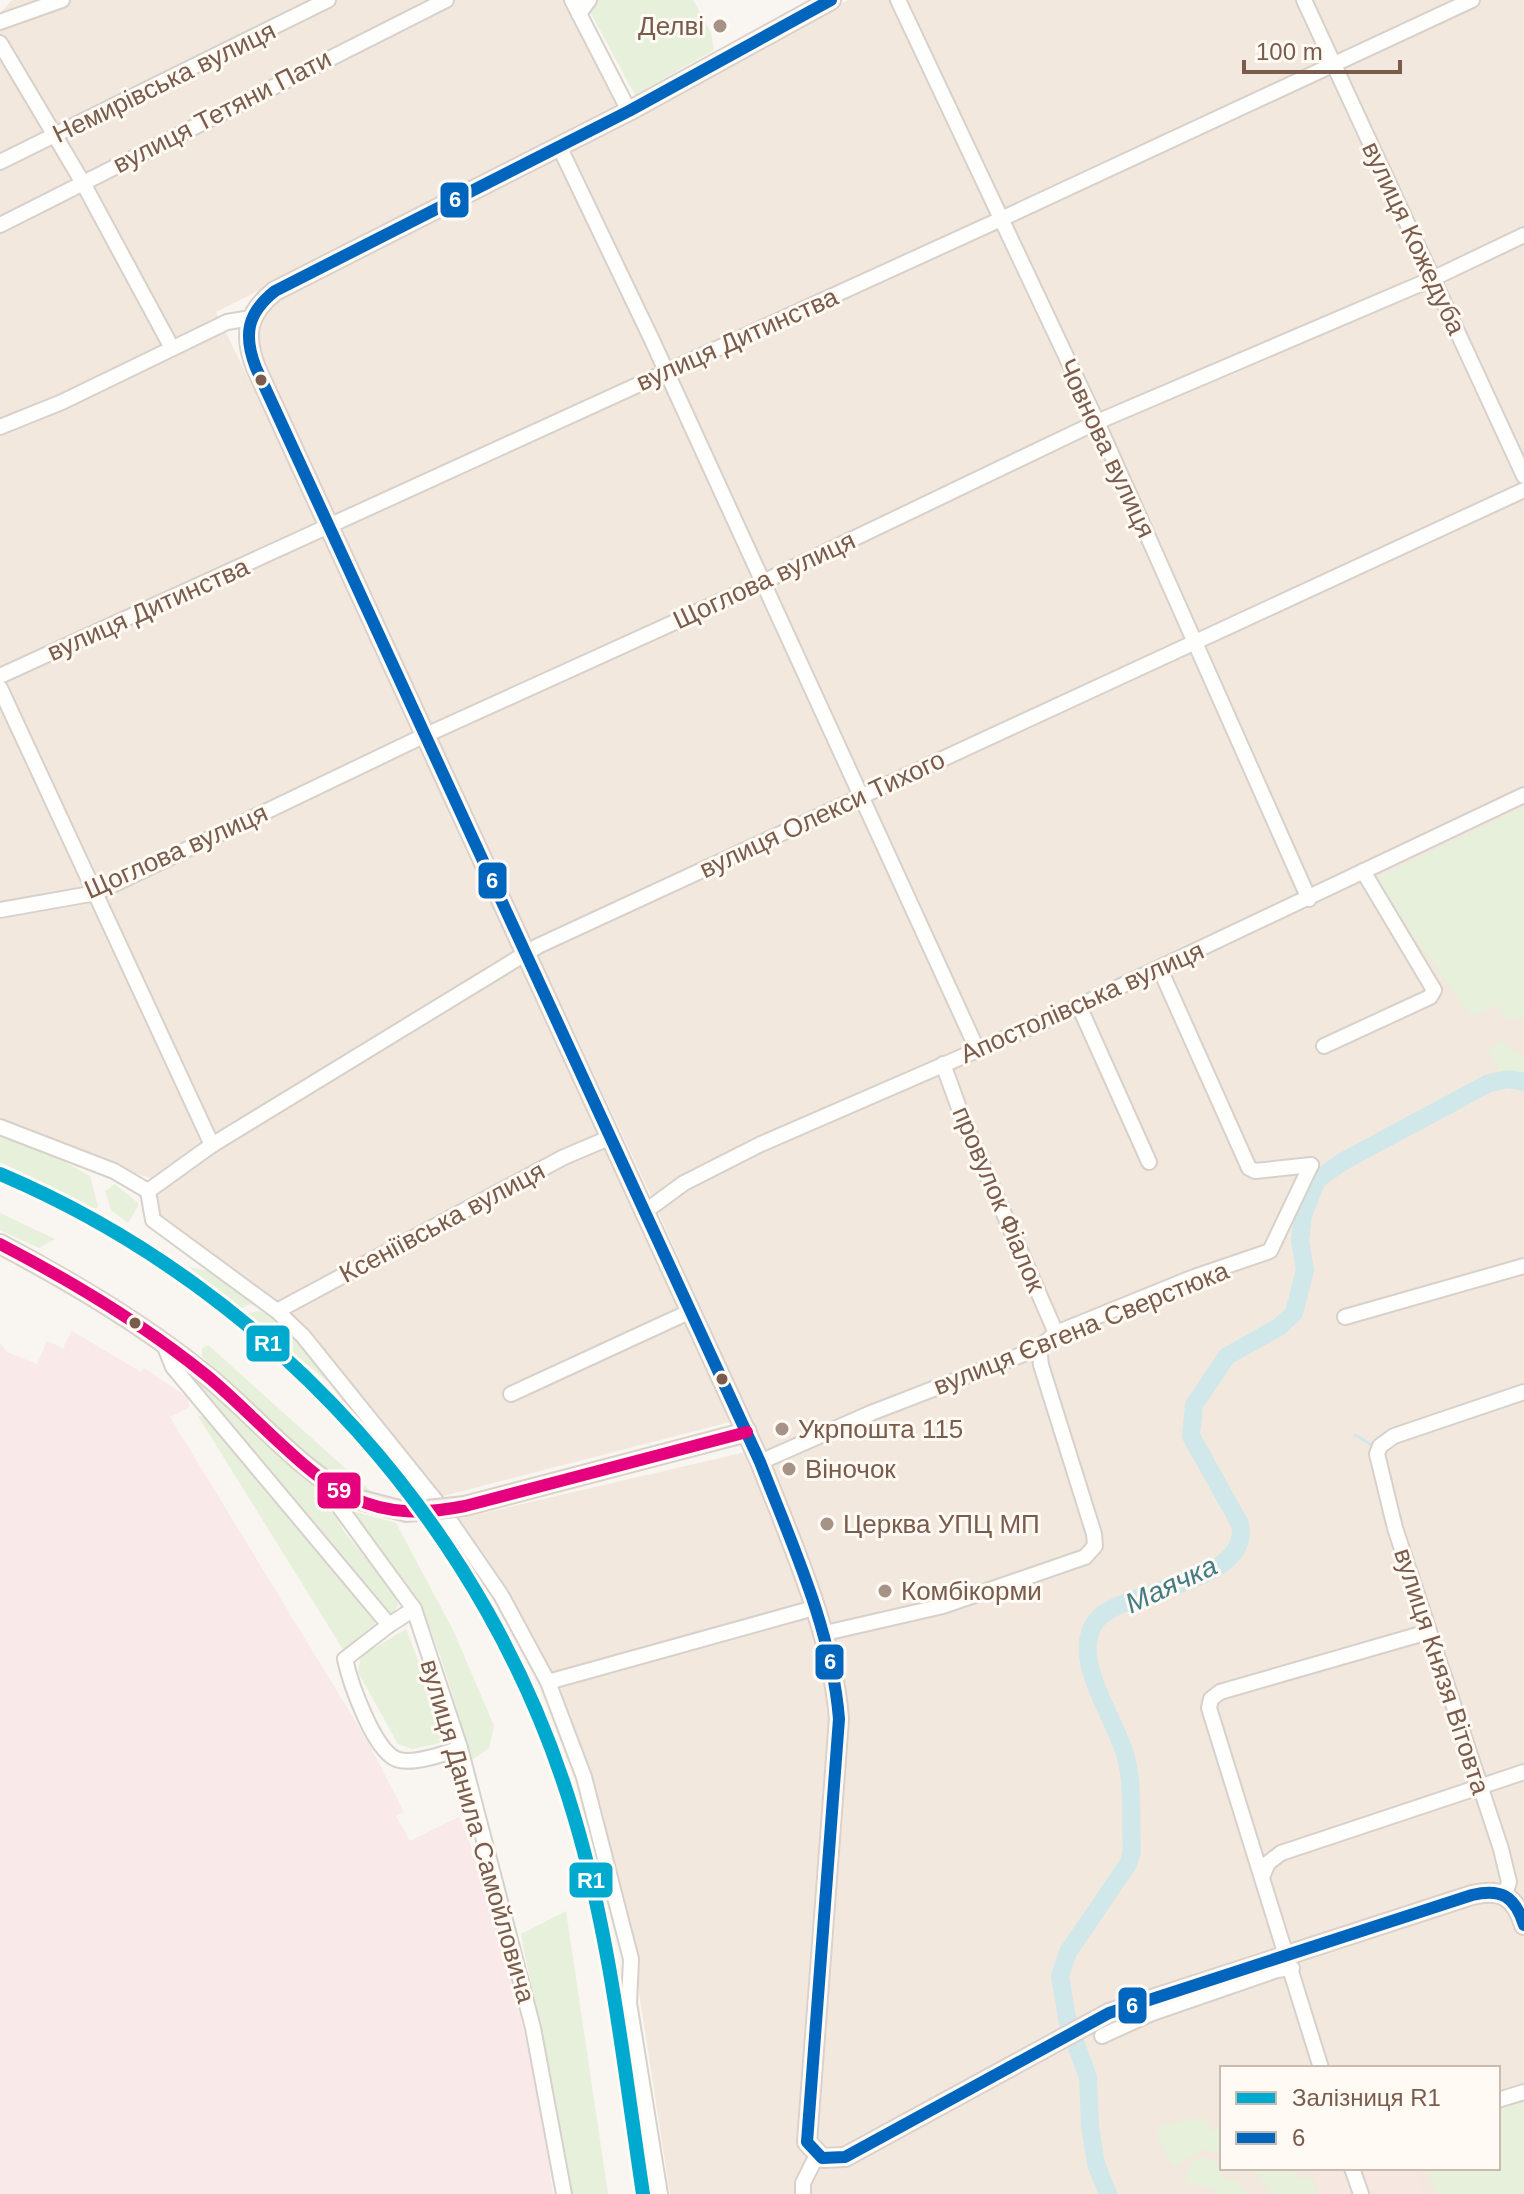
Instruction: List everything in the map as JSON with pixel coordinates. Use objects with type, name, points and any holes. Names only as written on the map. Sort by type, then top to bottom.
[{"type":"main road","points":[[831,0],[629,111],[275,291],[261,303],[251,318],[248,341],[251,354],[524,953],[747,1432],[814,1608],[832,1667],[839,1719],[805,2134],[817,2155],[828,2159],[845,2157],[1051,2044],[1096,2029],[1130,2005],[1290,1962],[1472,1895],[1489,1891],[1505,1894]]},
{"type":"main road","points":[[0,1244],[108,1304],[163,1342],[347,1495],[407,1512],[465,1506],[747,1432]]},
{"type":"main road","name":"вулиця Князя Вітовта","points":[[1505,1894],[1519,1908],[1524,1925]]},
{"type":"street","points":[[0,22],[62,0]]},
{"type":"street","name":"Немирівська вулиця","points":[[0,162],[328,0]]},
{"type":"street","name":"вулиця Тетяни Пати","points":[[0,225],[446,0]]},
{"type":"street","points":[[572,0],[629,111]]},
{"type":"street","points":[[579,14],[589,0]]},
{"type":"street","name":"Човнова вулиця","points":[[898,0],[999,220],[1097,422],[1309,899]]},
{"type":"street","name":"вулиця Кожедуба","points":[[1304,0],[1524,476]]},
{"type":"street","name":"вулиця Дитинства","points":[[0,676],[999,220],[1472,0]]},
{"type":"street","points":[[0,43],[83,183],[172,348]]},
{"type":"street","points":[[559,146],[977,1049]]},
{"type":"street","name":"Щоглова вулиця","points":[[0,910],[96,893],[426,736],[763,582],[1097,422],[1432,279],[1524,235]]},
{"type":"street","points":[[0,427],[227,322],[251,318]]},
{"type":"street","name":"вулиця Олекси Тихого","points":[[148,1191],[212,1145],[524,953],[1524,490]]},
{"type":"street","points":[[0,688],[212,1145]]},
{"type":"street","name":"Апостолівська вулиця","points":[[643,1213],[684,1183],[722,1164],[1160,969],[1524,795]]},
{"type":"street","points":[[1324,1046],[1430,997],[1434,990],[1363,871]]},
{"type":"street","name":"вулиця Євгена Сверстюка","points":[[760,1462],[871,1413],[1039,1348],[1056,1333],[1194,1277],[1270,1251],[1311,1165],[1255,1171],[1249,1168],[1160,969]]},
{"type":"street","points":[[1079,1006],[1149,1162]]},
{"type":"street","name":"провулок Фіалок","points":[[943,1064],[969,1135],[1056,1333]]},
{"type":"street","points":[[0,1127],[114,1171],[148,1191],[153,1220],[277,1311],[303,1336],[439,1505],[501,1595],[548,1682],[584,1777],[631,1959],[629,2003],[660,2194]]},
{"type":"street","name":"Ксеніївська вулиця","points":[[277,1311],[564,1157],[609,1138]]},
{"type":"street","points":[[1345,1317],[1524,1266]]},
{"type":"street","points":[[511,1394],[691,1311]]},
{"type":"street","points":[[163,1342],[173,1367],[389,1625]]},
{"type":"street","points":[[821,1634],[943,1606],[1085,1557],[1095,1546],[1039,1348]]},
{"type":"street","name":"вулиця Князя Вітовта","points":[[1505,1894],[1509,1882],[1428,1632],[1378,1464],[1380,1446],[1394,1436],[1524,1392]]},
{"type":"street","name":"вулиця Данила Самойловича","points":[[347,1495],[341,1509],[414,1609],[460,1748],[533,2028],[564,2194]]},
{"type":"street","points":[[548,1682],[814,1608]]},
{"type":"street","points":[[414,1609],[345,1659],[353,1692],[387,1755],[401,1761],[460,1748]]},
{"type":"street","points":[[1320,2066],[1209,1708],[1211,1699],[1220,1692],[1428,1632]]},
{"type":"street","points":[[1262,1877],[1268,1863],[1281,1853],[1524,1772]]},
{"type":"street","points":[[1500,2099],[1524,2092]]},
{"type":"street","points":[[803,2194],[803,2183],[817,2155]]},
{"type":"street","points":[[1353,2170],[1361,2194]]},
{"type":"shaded area","points":[[12,0],[567,0],[622,109],[216,312],[359,608],[734,1421],[443,1496],[321,1345],[291,1315],[160,1217],[149,1178],[0,1124],[0,13]]},
{"type":"shaded area","points":[[848,0],[1524,0],[1524,2194],[670,2194],[628,1921],[549,1667],[458,1519],[763,1448],[653,1200],[258,360],[256,326],[260,310]]},
{"type":"shaded area","points":[[72,1331],[141,1372],[144,1368],[188,1398],[189,1407],[170,1417],[368,1742],[404,1812],[396,1816],[410,1841],[459,1817],[479,1865],[484,1864],[541,2105],[553,2194],[0,2194],[0,1343],[7,1352],[37,1364],[47,1341],[63,1348]]},
{"type":"shaded area","points":[[1416,2170],[1423,2194],[1320,2194],[1312,2171]]},
{"type":"green space","points":[[584,0],[693,0],[711,33],[714,50],[635,95]]},
{"type":"green space","points":[[1524,807],[1524,1017],[1508,1021],[1496,1005],[1471,1017],[1374,879]]},
{"type":"green space","points":[[1501,1041],[1524,1057],[1524,1080],[1499,1072],[1488,1051]]},
{"type":"green space","points":[[0,1137],[45,1151],[90,1176],[98,1206],[96,1209],[0,1162]]},
{"type":"green space","points":[[115,1184],[139,1204],[128,1223],[111,1210],[105,1191]]},
{"type":"green space","points":[[0,1213],[55,1239],[39,1248],[0,1230]]},
{"type":"green space","points":[[189,1267],[213,1272],[259,1304],[241,1309]]},
{"type":"green space","points":[[263,1310],[299,1342],[341,1392],[244,1314]]},
{"type":"green space","points":[[208,1345],[375,1495],[353,1487],[330,1473],[283,1436],[202,1356],[202,1348]]},
{"type":"green space","points":[[182,1363],[318,1486],[345,1533],[395,1591],[398,1604],[393,1615],[388,1616]]},
{"type":"green space","points":[[319,1379],[357,1413],[433,1503],[423,1503]]},
{"type":"green space","points":[[198,1416],[207,1416],[374,1618],[375,1625],[369,1634],[344,1651]]},
{"type":"green space","points":[[352,1511],[396,1523],[454,1632],[494,1726],[489,1748],[470,1761],[448,1680],[426,1620],[410,1590]]},
{"type":"green space","points":[[406,1629],[449,1741],[412,1749],[398,1744],[358,1672],[361,1656]]},
{"type":"green space","points":[[566,1911],[608,2194],[572,2194],[521,1934]]},
{"type":"green space","points":[[1524,2096],[1524,2194],[1436,2194],[1429,2170],[1500,2170],[1500,2104]]},
{"type":"green space","points":[[1204,2117],[1211,2131],[1220,2128],[1220,2153],[1206,2149],[1172,2167],[1159,2140],[1157,2126]]},
{"type":"green space","points":[[1200,2157],[1209,2159],[1216,2163],[1222,2178],[1239,2182],[1246,2194],[1215,2194],[1215,2189],[1185,2182],[1189,2166]]},
{"type":"green space","points":[[1254,2170],[1292,2170],[1299,2178],[1311,2178],[1318,2194],[1272,2194]]},
{"type":"waterway","name":"Маячка","points":[[1108,2194],[1096,2164],[1090,2126],[1088,2077],[1068,2023],[1060,1976],[1068,1952],[1128,1864],[1132,1852],[1128,1766],[1091,1669],[1089,1636],[1096,1621],[1110,1610],[1207,1573],[1226,1560],[1239,1544],[1240,1524],[1191,1436],[1194,1405],[1227,1356],[1279,1327],[1294,1313],[1305,1270],[1300,1241],[1303,1215],[1317,1180],[1342,1162],[1489,1083],[1509,1079],[1524,1082]]},
{"type":"waterway","points":[[1355,1435],[1372,1445]]},
{"type":"rail line","name":"R1","points":[[0,1174],[100,1223],[193,1283],[279,1353],[358,1432],[427,1518],[487,1612],[536,1711],[574,1816],[587,1862],[607,1956],[643,2194]]},
{"type":"transit line","name":"6","points":[[831,0],[629,111],[275,291],[253,316],[249,335],[256,368],[760,1462],[819,1621],[835,1686],[839,1719],[807,2142],[822,2158],[845,2157],[1109,2013],[1472,1895],[1491,1893],[1506,1896],[1516,1907],[1524,1925]]},
{"type":"transit line","name":"59","points":[[0,1244],[80,1288],[157,1338],[222,1389],[316,1474],[351,1497],[379,1507],[421,1511],[465,1506],[747,1432]]},
{"type":"place","name":"Делві","points":[[720,26]]},
{"type":"place","name":"Укрпошта 115","points":[[782,1429]]},
{"type":"place","name":"Віночок","points":[[789,1469]]},
{"type":"place","name":"Церква УПЦ МП","points":[[827,1524]]},
{"type":"place","name":"Комбікорми","points":[[885,1591]]}]
